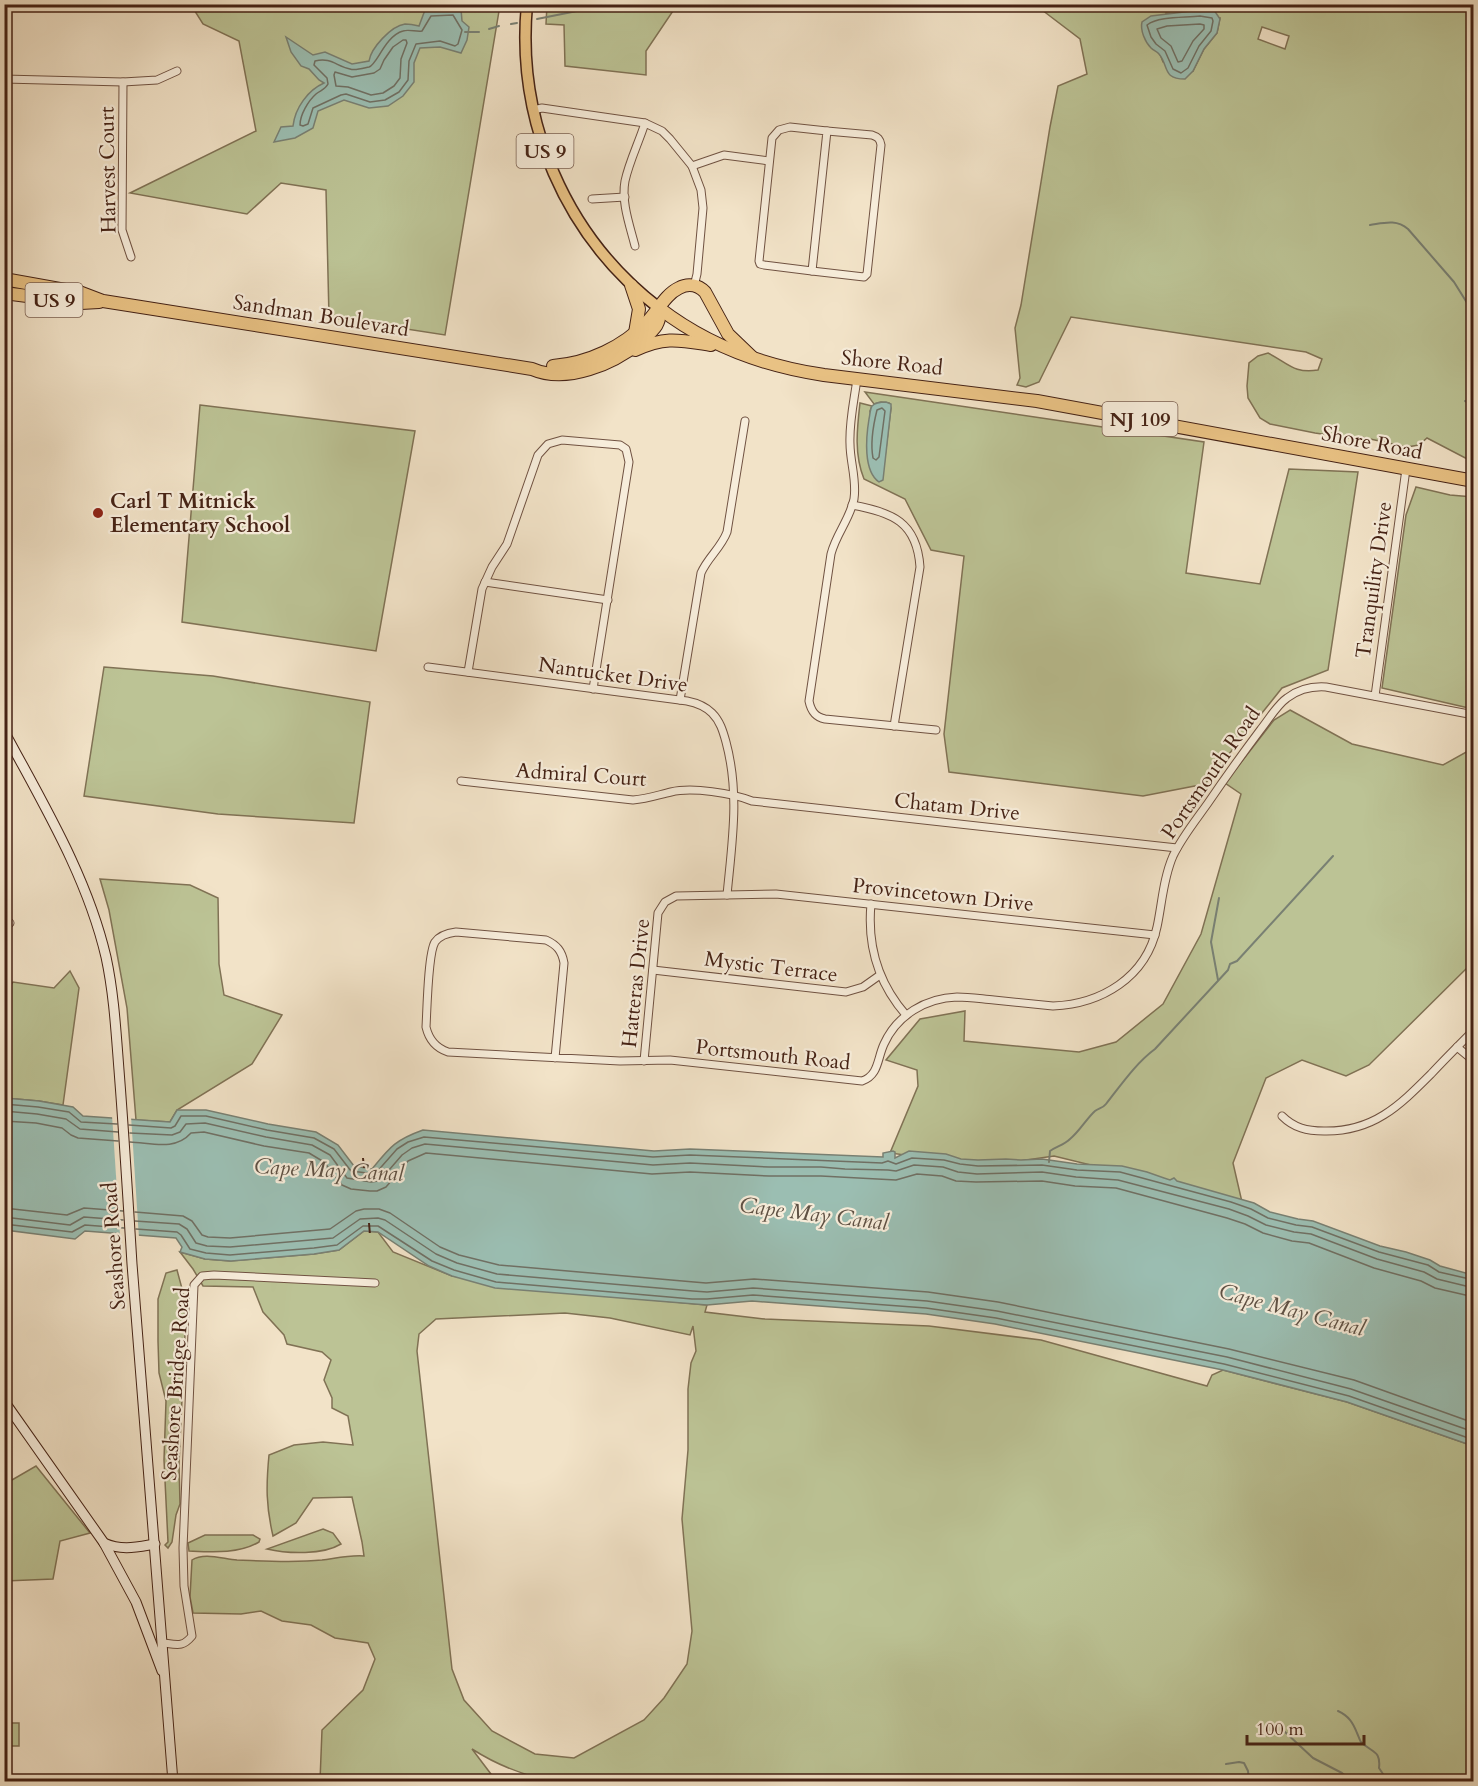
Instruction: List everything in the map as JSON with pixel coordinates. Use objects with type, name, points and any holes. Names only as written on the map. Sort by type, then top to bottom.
[{"type":"highway","name":"Sandman Boulevard","points":[[4,279],[82,293],[103,301],[532,369],[543,374],[580,371],[620,357],[654,328],[660,318],[659,308]]},
{"type":"highway","name":"US 9","points":[[631,285],[639,309],[635,333]]},
{"type":"highway","points":[[659,308],[678,288],[683,286],[701,288],[728,334],[755,360]]},
{"type":"highway","name":"Sandman Boulevard","points":[[4,293],[81,303],[103,301]]},
{"type":"highway","name":"Sandman Boulevard","points":[[532,369],[573,363],[613,348],[635,333],[659,308]]},
{"type":"highway","name":"Shore Road","points":[[659,308],[692,331],[723,347],[755,360],[797,371],[1037,401],[1473,481]]},
{"type":"highway","points":[[620,357],[666,340],[685,340],[723,347]]},
{"type":"main road","name":"Shore Road","points":[[527,4],[526,67],[539,136],[549,164],[573,211],[603,255],[631,285],[659,308]]},
{"type":"main road","name":"Seashore Road","points":[[4,730],[68,851],[92,907],[106,957],[121,1089],[173,1782]]},
{"type":"main road","points":[[4,1401],[104,1543],[136,1602],[166,1682]]},
{"type":"main road","points":[[104,1543],[124,1549],[155,1544]]},
{"type":"street","points":[[4,79],[123,82],[157,80],[177,71]]},
{"type":"street","name":"Harvest Court","points":[[123,82],[122,230],[131,257]]},
{"type":"street","points":[[533,110],[542,108],[645,123],[662,131],[670,139],[692,166],[701,190],[703,208],[694,286]]},
{"type":"street","points":[[635,246],[625,197],[625,180],[645,123]]},
{"type":"street","points":[[790,127],[827,131],[872,135],[881,140],[867,274],[864,277],[764,265],[759,261],[772,138],[783,128],[790,127]]},
{"type":"street","points":[[813,271],[827,131]]},
{"type":"street","points":[[692,166],[724,154],[769,161]]},
{"type":"street","points":[[592,198],[625,197]]},
{"type":"street","points":[[857,379],[849,433],[855,488],[852,506],[836,537],[831,554],[809,701],[810,707],[816,716],[825,719],[936,730]]},
{"type":"street","points":[[680,700],[701,573],[724,541],[727,532],[745,421]]},
{"type":"street","points":[[468,672],[479,603],[485,582],[507,544],[538,455],[543,448],[555,441],[622,441],[629,462],[593,689]]},
{"type":"street","name":"Tranquility Drive","points":[[1375,696],[1406,469]]},
{"type":"street","points":[[852,506],[878,510],[898,520],[912,536],[919,556],[920,567],[894,726]]},
{"type":"street","points":[[485,582],[608,600]]},
{"type":"street","name":"Nantucket Drive","points":[[428,667],[680,700],[697,703],[704,707],[718,720],[732,763],[735,795],[727,895]]},
{"type":"street","name":"Portsmouth Road","points":[[555,1058],[564,960],[557,947],[546,940],[456,932],[444,934],[438,938],[432,950],[426,1028],[435,1045],[448,1052],[555,1058],[670,1060],[862,1081],[876,1070],[889,1034],[906,1015],[921,1005],[952,997],[1053,1006],[1068,1005],[1089,1001],[1107,993],[1129,977],[1145,957],[1155,935],[1166,875],[1177,848],[1249,744],[1288,697],[1297,691],[1316,686],[1326,687],[1473,715]]},
{"type":"street","name":"Admiral Court","points":[[461,781],[633,800],[672,791],[735,795]]},
{"type":"street","name":"Chatam Drive","points":[[735,795],[752,801],[1177,848]]},
{"type":"street","name":"Provincetown Drive","points":[[727,895],[776,894],[1155,935]]},
{"type":"street","name":"Hatteras Drive","points":[[644,1061],[658,913],[665,902],[676,896],[727,895]]},
{"type":"street","points":[[871,904],[870,936],[880,975],[886,989],[906,1015]]},
{"type":"street","name":"Mystic Terrace","points":[[653,970],[846,992],[863,987],[880,975]]},
{"type":"street","points":[[1282,1116],[1294,1126],[1314,1131],[1345,1130],[1369,1123],[1402,1103],[1473,1030]]},
{"type":"street","points":[[1457,1047],[1473,1062]]},
{"type":"street","name":"Seashore Bridge Road","points":[[164,1643],[180,1645],[186,1643],[192,1636],[184,1586],[183,1548],[194,1285],[202,1276],[214,1275],[375,1283]]},
{"type":"green space","points":[[547,4],[677,5],[646,51],[646,75],[565,66],[564,25],[546,24]]},
{"type":"green space","points":[[191,5],[500,5],[445,335],[329,317],[326,190],[281,183],[247,214],[130,193],[256,131],[239,41],[203,24]]},
{"type":"green space","points":[[1038,5],[1473,5],[1473,462],[1427,438],[1419,445],[1407,447],[1361,437],[1349,438],[1315,433],[1270,424],[1260,418],[1248,398],[1249,363],[1258,356],[1268,353],[1297,369],[1318,370],[1322,359],[1306,352],[1071,317],[1039,382],[1026,387],[1017,385],[1020,378],[1015,328],[1021,305],[1058,86],[1087,74],[1080,39]],"holes":[[[1166,13],[1220,18],[1217,33],[1204,49],[1193,71],[1163,62],[1160,54]],[[1262,27],[1289,36],[1285,49],[1258,39]]]},
{"type":"green space","points":[[865,392],[1204,442],[1186,573],[1260,584],[1289,469],[1358,472],[1328,670],[1282,688],[1205,784],[1143,796],[949,772],[944,734],[964,556],[931,550],[905,499],[864,479],[859,460],[857,432],[860,403],[872,406],[870,411],[882,481],[891,408],[889,403],[874,404]]},
{"type":"green space","points":[[200,405],[415,431],[376,651],[182,622]]},
{"type":"green space","points":[[1416,487],[1450,495],[1473,497],[1473,709],[1382,688],[1406,515]]},
{"type":"green space","points":[[104,667],[213,676],[370,702],[354,823],[218,814],[84,796]]},
{"type":"green space","points":[[1290,710],[1352,744],[1443,765],[1468,751],[1473,752],[1473,962],[1369,1065],[1346,1076],[1302,1060],[1266,1078],[1233,1163],[1242,1202],[1054,1156],[984,1166],[890,1153],[918,1086],[917,1070],[886,1060],[920,1019],[965,1011],[964,1041],[1079,1052],[1116,1042],[1163,1004],[1201,934],[1241,794],[1225,783],[1274,720]]},
{"type":"green space","points":[[100,879],[190,885],[218,898],[219,964],[224,995],[282,1015],[252,1064],[177,1110],[170,1122],[136,1120],[127,1008],[109,910]]},
{"type":"green space","points":[[70,971],[79,988],[63,1105],[5,1098],[5,993],[13,982],[54,988]]},
{"type":"green space","points":[[364,1231],[378,1232],[393,1252],[452,1276],[707,1305],[705,1312],[765,1319],[929,1326],[1041,1340],[1207,1386],[1212,1375],[1223,1370],[1347,1402],[1473,1446],[1473,1781],[675,1782],[673,1778],[664,1782],[555,1782],[512,1769],[472,1749],[494,1778],[502,1781],[320,1781],[322,1730],[363,1690],[375,1659],[368,1643],[335,1638],[311,1625],[282,1621],[261,1611],[241,1614],[193,1613],[190,1597],[192,1560],[208,1556],[280,1562],[364,1556],[352,1497],[313,1498],[296,1523],[273,1536],[268,1505],[269,1455],[294,1445],[323,1442],[353,1445],[348,1416],[332,1408],[332,1398],[324,1380],[331,1360],[322,1352],[287,1344],[284,1335],[263,1312],[253,1287],[203,1286],[180,1252],[205,1259],[230,1261],[339,1250]],"holes":[[[565,1313],[610,1318],[690,1335],[693,1326],[696,1351],[691,1363],[688,1389],[688,1450],[682,1519],[692,1631],[687,1664],[664,1698],[644,1720],[574,1758],[535,1754],[492,1731],[464,1700],[452,1669],[417,1351],[419,1334],[436,1319]]]},
{"type":"green space","points":[[177,1270],[184,1296],[185,1334],[179,1464],[180,1504],[172,1542],[168,1548],[165,1545],[168,1542],[164,1460],[166,1401],[159,1373],[158,1299],[166,1273]]},
{"type":"green space","points":[[36,1466],[90,1533],[60,1541],[53,1579],[5,1581],[5,1484]]},
{"type":"green space","points":[[323,1529],[333,1533],[341,1544],[325,1550],[305,1552],[267,1549]]},
{"type":"green space","points":[[205,1535],[253,1535],[260,1539],[259,1542],[243,1549],[216,1552],[189,1551],[188,1543]]},
{"type":"green space","points":[[4,1723],[19,1723],[19,1746],[5,1746]]},
{"type":"water","points":[[461,9],[462,21],[469,27],[467,40],[461,53],[440,47],[420,48],[414,63],[414,82],[403,96],[388,106],[369,108],[344,100],[318,111],[313,128],[295,138],[274,142],[281,127],[293,126],[299,106],[308,95],[324,83],[309,69],[301,66],[291,52],[286,37],[313,55],[325,52],[352,64],[369,61],[378,44],[394,29],[405,24],[419,26],[425,10]]},
{"type":"water","points":[[1214,10],[1220,19],[1217,33],[1204,49],[1193,71],[1185,79],[1173,77],[1167,71],[1159,54],[1147,43],[1142,32],[1142,22],[1151,16]]},
{"type":"water","points":[[886,402],[891,404],[891,408],[883,480],[879,482],[870,470],[867,435],[872,406]]},
{"type":"water","name":"Cape May Canal","points":[[5,1098],[73,1107],[83,1116],[170,1122],[177,1110],[206,1110],[316,1132],[338,1145],[354,1166],[372,1169],[394,1145],[423,1130],[654,1151],[690,1149],[883,1157],[883,1153],[893,1151],[895,1158],[909,1151],[946,1154],[961,1159],[1042,1159],[1077,1164],[1122,1166],[1170,1180],[1174,1178],[1177,1181],[1254,1203],[1270,1212],[1313,1221],[1380,1246],[1406,1252],[1440,1266],[1473,1275],[1473,1446],[1347,1402],[1223,1370],[995,1324],[926,1314],[752,1301],[707,1305],[495,1288],[452,1276],[429,1266],[378,1232],[364,1231],[339,1250],[231,1261],[205,1259],[180,1252],[182,1247],[176,1238],[85,1231],[75,1239],[5,1230]]},
{"type":"pier","points":[[112,1115],[131,1116],[139,1238],[120,1236]]},
{"type":"waterway","points":[[537,19],[582,10],[598,4]]},
{"type":"waterway","points":[[511,24],[517,23]]},
{"type":"waterway","points":[[489,29],[499,26]]},
{"type":"waterway","points":[[465,32],[479,32]]},
{"type":"waterway","points":[[1370,225],[1394,223],[1408,229],[1454,282],[1474,314]]},
{"type":"waterway","points":[[1465,401],[1474,405]]},
{"type":"waterway","points":[[1049,1162],[1050,1151],[1068,1141],[1095,1111],[1105,1105],[1135,1068],[1228,970],[1230,964],[1237,961],[1333,856]]},
{"type":"waterway","points":[[1218,980],[1211,942],[1219,898]]},
{"type":"waterway","points":[[1338,1711],[1350,1720],[1361,1742],[1375,1752],[1379,1758],[1379,1768],[1385,1777],[1396,1782]]},
{"type":"waterway","points":[[1285,1732],[1313,1758],[1342,1773],[1353,1782]]},
{"type":"waterway","points":[[1226,1764],[1244,1763],[1248,1771],[1249,1782]]},
{"type":"railway","points":[[363,1158],[365,1178]]},
{"type":"railway","points":[[369,1223],[370,1235]]},
{"type":"place","name":"Carl T Mitnick Elementary School","points":[[98,513]]}]
